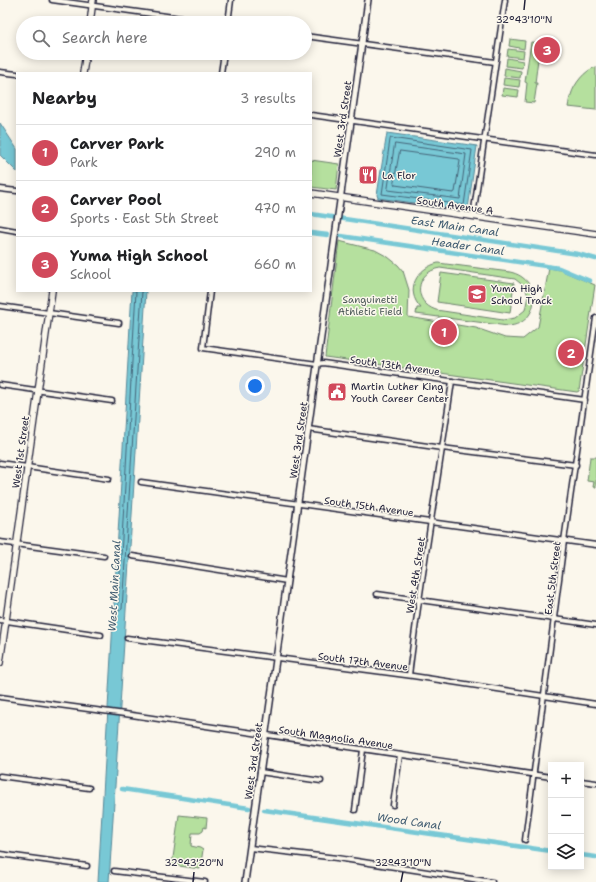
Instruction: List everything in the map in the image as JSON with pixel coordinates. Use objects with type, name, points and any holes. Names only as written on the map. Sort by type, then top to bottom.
[{"type":"main road","points":[[91,16],[93,3]]},
{"type":"main road","points":[[83,72],[85,60]]},
{"type":"main road","name":"South Avenue A","points":[[312,193],[596,234]]},
{"type":"main road","name":"West 1st Street","points":[[0,663],[3,620],[17,544],[52,292]]},
{"type":"street","points":[[52,0],[93,3],[173,16]]},
{"type":"street","points":[[229,16],[231,0]]},
{"type":"street","name":"West 3rd Street","points":[[245,882],[368,0]]},
{"type":"street","points":[[473,216],[505,0]]},
{"type":"street","points":[[312,37],[495,62]]},
{"type":"street","points":[[221,72],[223,60]]},
{"type":"street","points":[[0,72],[16,74]]},
{"type":"street","points":[[312,115],[596,155]]},
{"type":"street","points":[[0,189],[16,191]]},
{"type":"street","points":[[0,228],[16,231]]},
{"type":"street","name":"South 13th Avenue","points":[[210,292],[203,348],[317,364],[323,363],[585,400]]},
{"type":"street","points":[[0,306],[119,322]]},
{"type":"street","name":"East 5th Street","points":[[525,840],[564,541],[596,318]]},
{"type":"street","name":"West 4th Street","points":[[409,675],[418,600],[452,382]]},
{"type":"street","points":[[0,385],[112,401]]},
{"type":"street","points":[[308,429],[576,465]]},
{"type":"street","points":[[0,463],[109,479]]},
{"type":"street","name":"South 15th Avenue","points":[[141,482],[596,545]]},
{"type":"street","points":[[0,542],[104,556]]},
{"type":"street","points":[[132,556],[287,581]]},
{"type":"street","points":[[377,594],[596,625]]},
{"type":"street","points":[[3,620],[100,635]]},
{"type":"street","name":"South 17th Avenue","points":[[127,638],[409,675],[596,704]]},
{"type":"street","name":"South Magnolia Avenue","points":[[0,697],[120,713],[548,776]]},
{"type":"street","points":[[355,810],[363,750]]},
{"type":"street","points":[[392,805],[400,755]]},
{"type":"street","points":[[260,772],[321,781]]},
{"type":"street","points":[[0,776],[89,788]]},
{"type":"street","points":[[584,781],[596,783]]},
{"type":"street","points":[[250,848],[337,858],[492,882]]},
{"type":"street","points":[[0,854],[87,866]]},
{"type":"street","points":[[114,871],[206,882]]},
{"type":"green space","points":[[510,39],[525,41],[524,49],[509,46]]},
{"type":"green space","points":[[531,42],[540,43],[534,103],[525,102],[527,83],[525,82]]},
{"type":"green space","points":[[508,49],[524,51],[523,58],[507,56]]},
{"type":"green space","points":[[507,58],[523,61],[522,68],[506,66]]},
{"type":"green space","points":[[596,67],[596,110],[568,107],[570,96],[577,82],[584,74]]},
{"type":"green space","points":[[505,68],[521,71],[520,78],[504,76]]},
{"type":"green space","points":[[504,78],[520,80],[519,87],[503,85]]},
{"type":"green space","points":[[503,88],[519,90],[518,97],[502,95]]},
{"type":"green space","points":[[312,160],[339,164],[336,190],[312,187]]},
{"type":"green space","name":"Sanguinetti Athletic Field","points":[[339,241],[375,250],[388,257],[398,265],[403,271],[409,290],[408,317],[476,328],[505,338],[523,339],[538,327],[549,268],[560,270],[595,285],[579,391],[577,392],[325,357]]},
{"type":"green space","points":[[438,263],[510,272],[521,276],[528,283],[533,292],[534,301],[532,310],[527,318],[519,323],[508,326],[416,314],[417,308],[421,308],[416,301],[413,287],[419,275],[431,266]],"holes":[[[440,268],[515,279],[525,287],[528,296],[525,310],[515,318],[503,320],[436,310],[428,306],[423,301],[420,294],[421,281],[425,275]]]},
{"type":"green space","points":[[441,273],[514,283],[510,313],[437,302]]},
{"type":"green space","points":[[590,457],[596,457],[596,487],[593,487],[594,482],[587,481]]},
{"type":"green space","points":[[179,815],[207,818],[206,828],[204,827],[203,831],[200,833],[192,833],[191,846],[203,850],[200,869],[172,865]]},
{"type":"water","points":[[0,123],[16,147],[16,171],[0,155]]},
{"type":"water","points":[[387,133],[477,146],[468,209],[465,210],[378,198],[377,195]]},
{"type":"water","points":[[132,292],[146,292],[109,882],[98,882]]},
{"type":"water","points":[[569,345],[575,346],[573,360],[567,360]]},
{"type":"waterway","name":"East Main Canal","points":[[312,214],[578,254],[596,259]]},
{"type":"waterway","name":"Header Canal","points":[[312,233],[328,235]]},
{"type":"waterway","name":"Header Canal","points":[[341,236],[559,268],[590,281]]},
{"type":"waterway","name":"Wood Canal","points":[[122,789],[249,808]]},
{"type":"waterway","name":"Wood Canal","points":[[264,810],[548,851]]},
{"type":"waterway","name":"Wood Canal","points":[[584,855],[596,857]]},
{"type":"place","name":"Yuma High School","points":[[547,50]]},
{"type":"place","name":"La Flor","points":[[368,175]]},
{"type":"place","name":"Yuma High School Track","points":[[477,294]]},
{"type":"place","name":"Carver Park","points":[[444,332]]},
{"type":"place","name":"Carver Pool","points":[[571,353]]},
{"type":"place","name":"Martin Luther King Youth Career Center","points":[[337,392]]},
{"type":"water label","name":"West Main Canal","points":[[114,586]]}]
